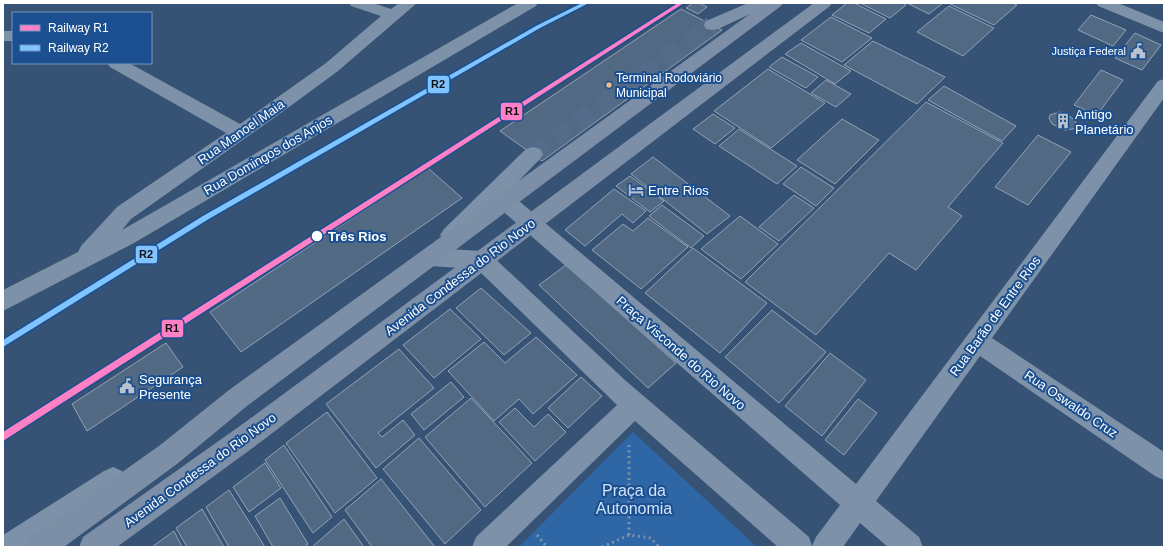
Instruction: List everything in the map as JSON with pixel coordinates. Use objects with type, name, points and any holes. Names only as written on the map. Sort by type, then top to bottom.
[{"type":"main road","points":[[40,547],[168,456],[238,398],[775,3]]},
{"type":"main road","name":"Avenida Condessa do Rio Novo","points":[[93,547],[253,432],[824,3]]},
{"type":"street","points":[[357,3],[393,15]]},
{"type":"street","name":"Rua Manoel Maia","points":[[77,264],[124,213],[279,106],[332,67],[393,15],[410,3]]},
{"type":"street","name":"Rua Domingos dos Anjos","points":[[3,301],[127,237],[530,3]]},
{"type":"street","points":[[712,25],[761,3]]},
{"type":"street","points":[[1104,3],[1164,28]]},
{"type":"street","points":[[118,64],[240,132]]},
{"type":"street","name":"Rua Barão de Entre Rios","points":[[826,547],[1164,85]]},
{"type":"street","points":[[427,259],[533,154]]},
{"type":"street","name":"Praça Visconde do Rio Novo","points":[[506,202],[909,547]]},
{"type":"street","points":[[427,259],[482,260],[617,389],[799,547]]},
{"type":"street","name":"Rua Oswaldo Cruz","points":[[977,341],[1164,467]]},
{"type":"street","points":[[10,547],[238,398]]},
{"type":"street","points":[[486,547],[635,404]]},
{"type":"path","points":[[629,440],[629,535]]},
{"type":"path","points":[[602,547],[629,535],[651,538],[660,547]]},
{"type":"green space","name":"Praça da Autonomia","points":[[633,432],[757,547],[519,547]]},
{"type":"building","points":[[693,3],[699,3],[707,7],[698,14],[686,8]]},
{"type":"building","points":[[847,3],[854,3],[886,19],[869,33],[832,15]]},
{"type":"building","points":[[860,3],[903,3],[906,5],[890,18]]},
{"type":"building","points":[[907,3],[943,3],[929,14]]},
{"type":"building","points":[[948,3],[1012,3],[1017,5],[994,25]]},
{"type":"building","points":[[949,6],[994,28],[963,56],[917,32]]},
{"type":"building","name":"Terminal Rodoviário Municipal","points":[[681,9],[722,30],[542,161],[500,131]]},
{"type":"building","points":[[1091,15],[1126,30],[1113,46],[1078,30]]},
{"type":"building","points":[[831,17],[872,38],[842,62],[801,40]]},
{"type":"building","name":"Justiça Federal","points":[[1135,33],[1161,45],[1142,70],[1115,58]]},
{"type":"building","points":[[873,41],[945,77],[917,104],[844,65]]},
{"type":"building","points":[[801,43],[851,71],[835,84],[785,54]]},
{"type":"building","points":[[782,57],[818,77],[806,88],[769,67]]},
{"type":"building","points":[[768,69],[825,103],[771,148],[714,111]]},
{"type":"building","points":[[1101,70],[1123,80],[1097,115],[1074,105]]},
{"type":"building","points":[[826,80],[851,94],[836,107],[811,93]]},
{"type":"building","points":[[944,86],[1016,126],[1002,141],[928,100]]},
{"type":"building","points":[[926,102],[1003,143],[948,207],[962,216],[916,270],[889,253],[816,335],[745,282]]},
{"type":"building","name":"Antigo Planetário","points":[[1059,112],[1071,117],[1076,122],[1073,129],[1065,130],[1052,124],[1049,118],[1050,115]]},
{"type":"building","points":[[713,114],[735,128],[715,144],[693,129]]},
{"type":"building","points":[[842,119],[879,140],[835,184],[797,160]]},
{"type":"building","points":[[739,129],[797,166],[777,184],[719,146]]},
{"type":"building","points":[[1038,135],[1071,152],[1028,205],[995,187]]},
{"type":"building","points":[[653,157],[730,216],[707,234],[631,174]]},
{"type":"building","points":[[801,167],[834,188],[816,206],[783,184]]},
{"type":"building","name":"Três Rios","points":[[428,168],[462,198],[241,352],[210,312]]},
{"type":"building","points":[[630,176],[664,201],[650,212],[616,186]]},
{"type":"building","points":[[614,189],[646,211],[633,223],[622,214],[585,246],[565,230]]},
{"type":"building","points":[[794,195],[814,208],[779,241],[759,227]]},
{"type":"building","points":[[662,205],[704,236],[691,248],[649,216]]},
{"type":"building","points":[[740,216],[778,244],[741,279],[701,249]]},
{"type":"building","points":[[648,218],[688,247],[641,289],[592,250],[623,224],[633,231]]},
{"type":"building","points":[[693,248],[767,303],[720,353],[645,293]]},
{"type":"building","points":[[566,265],[676,363],[648,388],[539,285]]},
{"type":"building","points":[[481,288],[531,333],[504,355],[456,308]]},
{"type":"building","points":[[450,309],[481,339],[434,378],[403,345]]},
{"type":"building","points":[[772,310],[826,352],[779,403],[725,357]]},
{"type":"building","points":[[536,337],[577,375],[533,414],[519,399],[494,421],[448,371],[484,342],[505,363]]},
{"type":"building","name":"Segurança Presente","points":[[166,343],[183,367],[87,431],[72,404]]},
{"type":"building","points":[[399,349],[434,388],[378,433],[382,437],[403,420],[415,435],[376,468],[326,404]]},
{"type":"building","points":[[830,353],[866,380],[822,436],[785,406]]},
{"type":"building","points":[[581,377],[602,396],[568,428],[548,408]]},
{"type":"building","points":[[451,382],[464,397],[424,430],[411,414]]},
{"type":"building","points":[[471,398],[532,463],[485,507],[425,437]]},
{"type":"building","points":[[858,399],[877,413],[844,455],[825,440]]},
{"type":"building","points":[[515,408],[534,427],[548,414],[566,432],[535,461],[499,422]]},
{"type":"building","points":[[327,412],[377,478],[335,513],[286,443]]},
{"type":"building","points":[[419,438],[481,510],[445,544],[383,469]]},
{"type":"building","points":[[284,445],[332,517],[313,533],[265,460]]},
{"type":"building","points":[[265,463],[281,488],[249,512],[233,487]]},
{"type":"building","points":[[381,479],[435,547],[372,547],[345,510]]},
{"type":"building","points":[[229,490],[265,547],[229,547],[206,507]]},
{"type":"building","points":[[280,498],[308,544],[304,547],[273,547],[255,516]]},
{"type":"building","points":[[202,509],[224,547],[187,547],[176,528]]},
{"type":"building","points":[[344,519],[364,547],[312,547]]},
{"type":"building","points":[[174,531],[182,547],[152,547]]},
{"type":"tunnel","points":[[533,154],[712,25]]},
{"type":"rail line","name":"R2","points":[[3,344],[205,218],[538,27],[586,3]]},
{"type":"rail line","name":"R1","points":[[3,437],[681,3]]},
{"type":"place","name":"Justiça Federal","points":[[1138,51]]},
{"type":"place","name":"Terminal Rodoviário Municipal","points":[[609,85]]},
{"type":"place","name":"Antigo Planetário","points":[[1063,121]]},
{"type":"place","name":"Entre Rios","points":[[636,190]]},
{"type":"place","name":"Três Rios","points":[[317,236]]},
{"type":"place","name":"Segurança Presente","points":[[127,386]]}]
